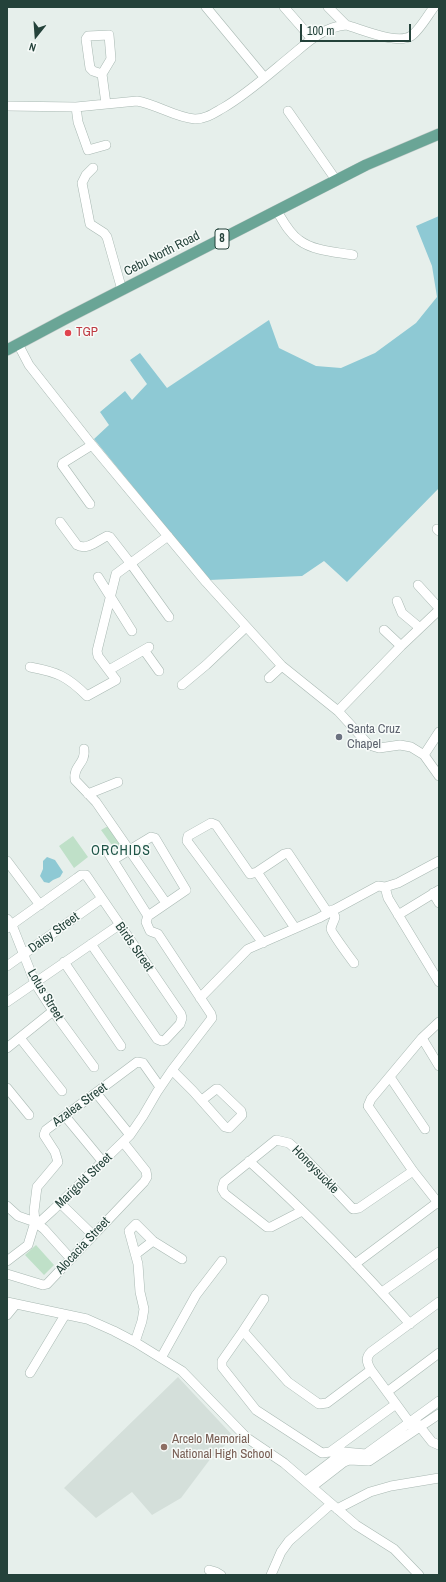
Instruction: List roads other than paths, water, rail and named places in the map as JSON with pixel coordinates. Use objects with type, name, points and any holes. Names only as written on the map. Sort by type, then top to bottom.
[{"type":"main road","name":"Cebu North Road","points":[[7,350],[366,165],[439,134]]},
{"type":"street","points":[[206,7],[264,77]]},
{"type":"street","points":[[284,7],[312,39]]},
{"type":"street","points":[[328,7],[346,25]]},
{"type":"street","points":[[7,106],[76,107],[137,101],[147,103],[185,117],[194,119],[206,118],[237,100],[312,39],[326,30],[337,26],[346,25],[395,39],[405,39],[412,35],[434,7]]},
{"type":"street","points":[[102,74],[106,104]]},
{"type":"street","points":[[76,107],[78,122],[88,150],[106,145]]},
{"type":"street","points":[[288,110],[336,180]]},
{"type":"street","points":[[93,168],[86,175],[82,183],[90,224],[104,233],[107,237],[122,290]]},
{"type":"street","points":[[277,211],[289,230],[298,240],[305,244],[330,251],[353,255]]},
{"type":"street","points":[[18,344],[29,365],[92,445],[246,627],[282,666],[338,711],[371,746],[379,748],[400,745],[411,747],[424,755],[439,776]]},
{"type":"street","points":[[90,504],[62,466],[63,463],[92,445]]},
{"type":"street","points":[[60,522],[80,547],[91,545],[107,536],[110,537],[169,617]]},
{"type":"street","points":[[30,667],[64,676],[87,696],[116,680],[98,656],[97,651],[116,574],[168,536]]},
{"type":"street","points":[[98,577],[132,631]]},
{"type":"street","points":[[338,711],[439,609],[418,585]]},
{"type":"street","points":[[397,601],[402,613],[420,628]]},
{"type":"street","points":[[182,685],[206,665],[246,627]]},
{"type":"street","points":[[384,630],[401,646]]},
{"type":"street","points":[[109,670],[146,648],[159,671]]},
{"type":"street","points":[[269,678],[282,666]]},
{"type":"street","points":[[424,755],[439,732]]},
{"type":"street","points":[[84,749],[84,757],[76,769],[75,777],[77,782],[96,802],[128,851],[166,903]]},
{"type":"street","points":[[88,794],[118,782]]},
{"type":"street","points":[[263,943],[188,842],[187,837],[211,823],[214,823],[248,873],[252,874],[257,872],[284,854],[288,854],[335,917],[331,930],[354,963]]},
{"type":"street","points":[[148,916],[111,857],[128,851],[151,837],[155,838],[186,890],[148,916],[146,922],[148,928],[152,932],[158,934],[200,998],[245,952],[330,912],[376,886],[385,887],[398,883],[439,861]]},
{"type":"street","points":[[7,861],[40,905],[9,924]]},
{"type":"street","points":[[257,872],[295,928]]},
{"type":"street","name":"Birds Street","points":[[40,905],[81,875],[86,875],[182,1018],[180,1024],[165,1040],[162,1041],[157,1039],[91,944]]},
{"type":"street","points":[[385,887],[388,898],[439,982]]},
{"type":"street","points":[[398,915],[436,891],[439,903]]},
{"type":"street","name":"Daisy Street","points":[[7,966],[101,899]]},
{"type":"street","name":"Lotus Street","points":[[9,924],[36,983],[53,1011],[94,1067]]},
{"type":"street","points":[[7,1002],[119,925]]},
{"type":"street","points":[[64,962],[121,1046]]},
{"type":"street","name":"Marigold Street","points":[[35,1222],[44,1219],[130,1135],[172,1070],[212,1020],[211,1014],[200,998]]},
{"type":"street","points":[[7,1048],[53,1011]]},
{"type":"street","points":[[355,1264],[438,1203],[413,1171],[368,1106],[370,1099],[422,1038],[439,1022]]},
{"type":"street","points":[[20,1038],[62,1091]]},
{"type":"street","points":[[422,1038],[439,1066]]},
{"type":"street","name":"Azalea Street","points":[[35,1222],[34,1211],[37,1187],[58,1162],[56,1152],[44,1133],[65,1116],[97,1094],[134,1064],[140,1062],[160,1087]]},
{"type":"street","points":[[172,1070],[227,1128],[242,1115],[241,1111],[218,1089],[202,1100]]},
{"type":"street","points":[[390,1077],[425,1129]]},
{"type":"street","points":[[7,1088],[29,1115]]},
{"type":"street","points":[[97,1094],[130,1135]]},
{"type":"street","points":[[65,1116],[103,1162]]},
{"type":"street","name":"Honeysuckle","points":[[302,1211],[271,1227],[267,1227],[225,1194],[222,1189],[224,1182],[276,1140],[289,1143],[297,1150],[353,1209],[359,1208],[413,1171]]},
{"type":"street","name":"Alocacia Street","points":[[7,1274],[46,1285],[144,1182],[147,1177],[146,1171],[123,1142]]},
{"type":"street","points":[[249,1161],[287,1195],[382,1292],[410,1324]]},
{"type":"street","points":[[60,1203],[93,1235]]},
{"type":"street","points":[[7,1206],[18,1216],[35,1222],[44,1229],[71,1259]]},
{"type":"street","points":[[7,1262],[28,1245],[35,1222]]},
{"type":"street","points":[[135,1342],[142,1321],[144,1309],[140,1292],[138,1264],[129,1231],[136,1224],[153,1241],[182,1260]]},
{"type":"street","points":[[136,1254],[153,1241]]},
{"type":"street","points":[[382,1292],[439,1252]]},
{"type":"street","points":[[161,1358],[196,1295],[222,1261]]},
{"type":"street","points":[[264,1299],[222,1360],[222,1367],[256,1410],[322,1453],[330,1452],[396,1404]]},
{"type":"street","points":[[439,1302],[368,1355],[367,1364],[396,1404],[432,1442],[439,1445]]},
{"type":"street","points":[[7,1315],[12,1303],[87,1319],[135,1342],[182,1371],[247,1438],[284,1463],[356,1525],[394,1549],[419,1575]]},
{"type":"street","points":[[30,1373],[64,1315]]},
{"type":"street","points":[[243,1331],[288,1382],[322,1405],[328,1403],[371,1370]]},
{"type":"street","points":[[387,1392],[439,1353]]},
{"type":"street","points":[[415,1425],[439,1401]]},
{"type":"street","points":[[310,1484],[340,1454],[347,1451],[365,1455],[415,1425],[439,1414]]},
{"type":"street","points":[[271,1575],[281,1552],[289,1541],[334,1507],[370,1492],[392,1486],[439,1478]]},
{"type":"street","points":[[208,1570],[221,1575]]},
{"type":"water","points":[[439,216],[439,488],[347,582],[324,561],[302,576],[209,580],[94,439],[109,425],[100,412],[125,391],[132,400],[147,384],[130,360],[140,353],[167,388],[269,320],[279,348],[316,366],[341,368],[375,353],[416,323],[437,297],[432,266],[416,226]]},
{"type":"water","points":[[47,857],[55,860],[63,872],[60,877],[49,883],[44,882],[40,876],[43,869],[43,861]]},
{"type":"place","name":"TGP","points":[[68,333]]},
{"type":"place","name":"Santa Cruz Chapel","points":[[339,737]]},
{"type":"place","name":"Arcelo Memorial National High School","points":[[164,1447]]},
{"type":"district","name":"ORCHIDS","points":[[121,851]]}]
